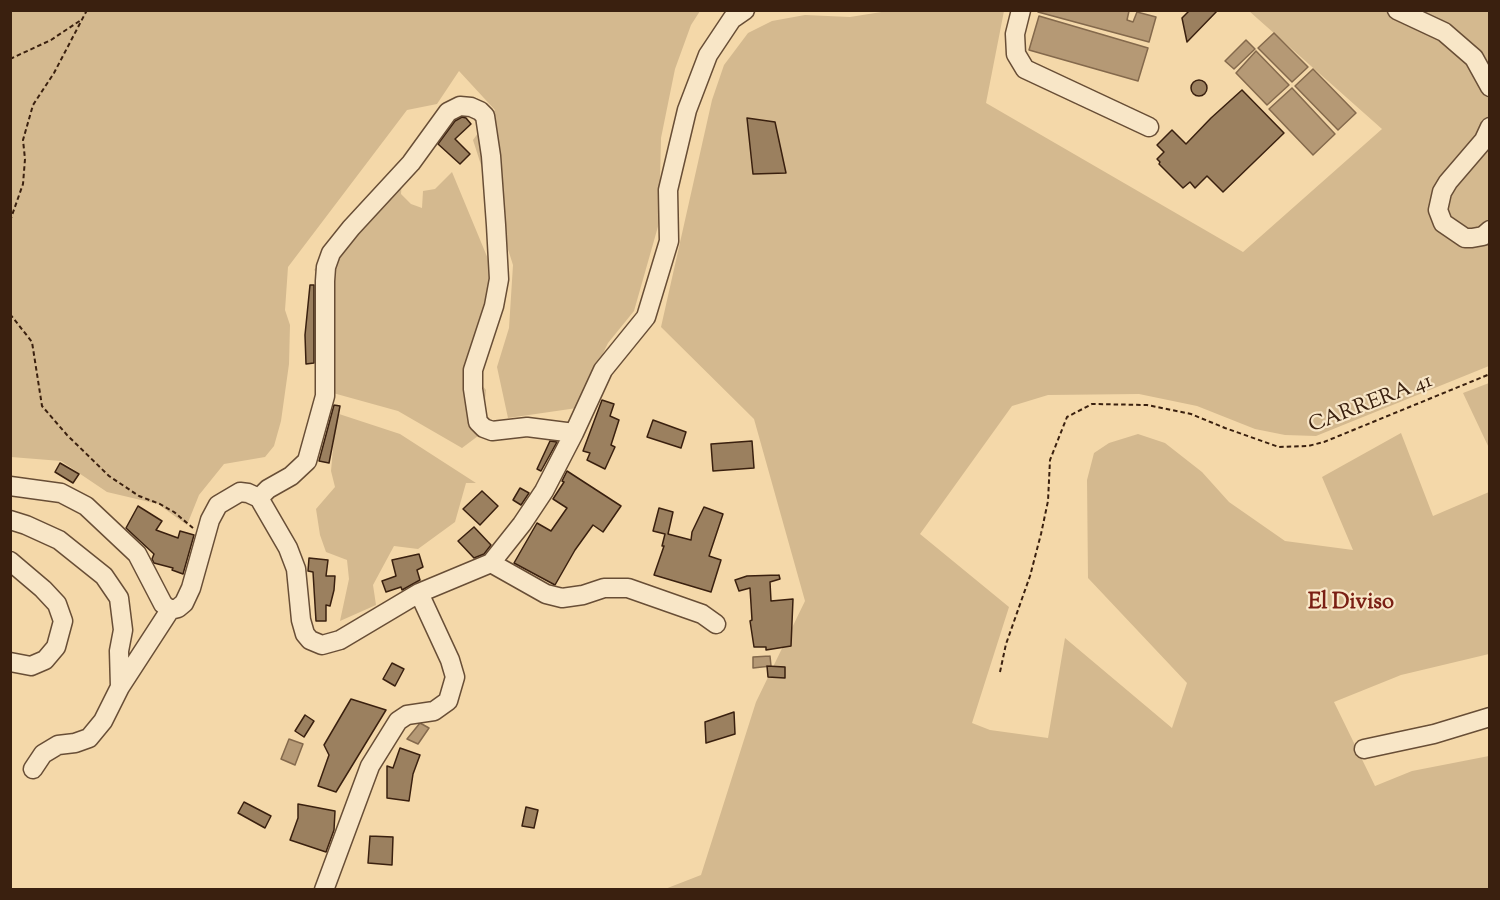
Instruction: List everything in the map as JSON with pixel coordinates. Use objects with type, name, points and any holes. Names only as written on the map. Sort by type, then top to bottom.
[{"type":"street","points":[[33,769],[42,754],[58,746],[89,738],[103,721],[120,687],[170,610],[184,603],[191,588],[210,520],[218,505],[240,492],[259,498],[288,548],[296,569],[301,620],[305,634],[310,640],[322,645],[340,640],[419,593],[491,563],[522,524],[544,491],[603,370],[646,316],[669,242],[668,190],[687,110],[708,55],[732,19],[744,10]]},
{"type":"street","points":[[1021,10],[1015,34],[1016,54],[1025,69],[1149,127]]},
{"type":"street","points":[[1397,10],[1444,32],[1474,58],[1490,87]]},
{"type":"street","points":[[259,498],[268,489],[291,476],[307,461],[326,396],[325,281],[326,267],[331,254],[351,228],[411,163],[448,112],[460,106],[471,107],[485,116],[491,156],[496,225],[499,279],[494,306],[473,370],[473,389],[478,422],[484,428],[492,431],[527,427],[574,433]]},
{"type":"street","points":[[1490,127],[1484,140],[1448,182],[1442,192],[1438,210],[1443,223],[1465,237],[1483,236],[1490,230]]},
{"type":"street","points":[[10,486],[61,493],[86,506],[136,554],[163,604],[170,610]]},
{"type":"street","points":[[10,520],[59,540],[104,576],[119,598],[123,630],[119,651],[120,687]]},
{"type":"street","points":[[10,561],[57,604],[63,621],[56,647],[45,660],[31,666],[10,662]]},
{"type":"street","points":[[491,563],[546,594],[562,598],[583,595],[604,588],[628,588],[702,614],[716,624]]},
{"type":"street","points":[[324,890],[370,766],[398,721],[408,715],[434,711],[448,701],[455,677],[450,660],[419,593]]},
{"type":"street","points":[[1364,749],[1434,734],[1490,717]]},
{"type":"path","points":[[10,221],[23,184],[25,159],[23,140],[33,105],[84,19],[87,10]]},
{"type":"path","points":[[10,59],[51,40],[84,19]]},
{"type":"path","points":[[10,314],[32,342],[42,406],[67,435],[109,476],[139,496],[174,512],[188,525],[206,535]]},
{"type":"path","name":"CARRERA 41","points":[[1000,672],[1006,644],[1030,576],[1041,534],[1048,501],[1050,460],[1066,417],[1092,404],[1147,405],[1191,414],[1279,447],[1308,446],[1324,442],[1490,374]]},
{"type":"shaded area","points":[[894,10],[1004,11],[986,103],[1243,252],[1382,129],[1249,11],[1489,11],[1489,366],[1316,436],[1285,435],[1255,429],[1197,406],[1139,394],[1048,395],[1012,406],[920,534],[1009,607],[972,723],[990,730],[1048,738],[1065,638],[1172,728],[1187,683],[1088,578],[1087,480],[1094,453],[1109,443],[1138,434],[1165,443],[1202,472],[1229,502],[1285,541],[1353,550],[1322,477],[1401,433],[1433,516],[1489,492],[1489,654],[1401,675],[1334,702],[1375,786],[1412,771],[1489,756],[1489,889],[665,889],[701,875],[756,702],[805,601],[754,419],[661,327],[712,100],[724,65],[748,33],[772,21],[805,15],[850,17]]},
{"type":"shaded area","points":[[10,11],[700,11],[691,25],[675,69],[661,138],[659,223],[634,311],[608,343],[577,408],[508,418],[497,367],[509,328],[513,265],[473,140],[495,110],[459,71],[437,104],[407,110],[288,267],[285,310],[290,325],[289,364],[281,421],[274,446],[265,457],[224,464],[199,495],[187,525],[158,504],[107,492],[61,461],[11,457]]},
{"type":"shaded area","points":[[1038,11],[1129,11],[1127,20],[1133,22],[1137,12],[1156,17],[1149,42]]},
{"type":"shaded area","points":[[1039,16],[1148,48],[1138,81],[1029,50]]},
{"type":"shaded area","points":[[1274,33],[1308,67],[1292,82],[1258,48]]},
{"type":"shaded area","points":[[1246,40],[1255,49],[1234,69],[1225,61]]},
{"type":"shaded area","points":[[1256,51],[1289,85],[1267,105],[1236,73]]},
{"type":"shaded area","points":[[1313,69],[1356,113],[1338,130],[1295,86]]},
{"type":"shaded area","points":[[1292,88],[1335,134],[1313,155],[1269,109]]},
{"type":"shaded area","points":[[403,162],[401,194],[411,204],[422,208],[423,191],[435,189],[452,172],[493,271],[476,378],[486,390],[482,433],[462,448],[398,411],[333,393],[335,284],[314,270]]},
{"type":"shaded area","points":[[1489,383],[1489,448],[1463,393]]},
{"type":"shaded area","points":[[336,413],[400,434],[476,483],[466,483],[455,522],[418,549],[394,546],[373,585],[376,605],[340,621],[349,579],[347,560],[326,552],[320,535],[316,509],[335,487],[331,471]]},
{"type":"shaded area","points":[[770,656],[771,666],[753,668],[753,657]]},
{"type":"shaded area","points":[[420,723],[429,728],[418,744],[407,739]]},
{"type":"shaded area","points":[[289,739],[303,744],[295,765],[281,759]]},
{"type":"building","points":[[1190,10],[1218,10],[1187,42],[1182,18]]},
{"type":"building","points":[[1196,80],[1202,80],[1207,88],[1205,94],[1196,96],[1191,91],[1191,85]]},
{"type":"building","points":[[1242,90],[1284,133],[1223,192],[1207,176],[1195,188],[1190,182],[1183,188],[1159,164],[1157,159],[1164,152],[1157,145],[1172,130],[1186,144]]},
{"type":"building","points":[[462,117],[471,124],[455,139],[470,154],[460,164],[438,144],[455,121]]},
{"type":"building","points":[[747,118],[775,122],[786,173],[753,174]]},
{"type":"building","points":[[310,285],[314,285],[314,363],[306,364],[305,335]]},
{"type":"building","points":[[602,400],[614,404],[610,416],[619,420],[611,445],[615,447],[605,469],[587,460],[590,453],[583,451]]},
{"type":"building","points":[[334,405],[340,406],[329,463],[319,461]]},
{"type":"building","points":[[653,420],[686,432],[681,448],[647,437]]},
{"type":"building","points":[[550,441],[557,442],[541,471],[537,469]]},
{"type":"building","points":[[752,441],[754,468],[713,471],[711,444]]},
{"type":"building","points":[[60,463],[79,474],[73,483],[55,472]]},
{"type":"building","points":[[567,471],[621,506],[603,532],[593,525],[575,550],[555,585],[514,563],[537,523],[551,531],[567,508],[553,499],[564,482],[562,481]]},
{"type":"building","points":[[520,488],[529,493],[521,505],[513,500]]},
{"type":"building","points":[[482,491],[498,506],[480,525],[463,509]]},
{"type":"building","points":[[138,506],[162,521],[156,530],[178,538],[180,531],[194,535],[183,574],[172,570],[173,568],[154,563],[152,559],[154,554],[126,528]]},
{"type":"building","points":[[704,507],[723,514],[709,556],[721,560],[711,592],[654,575],[664,546],[662,546],[665,534],[653,531],[659,508],[673,512],[668,534],[691,540],[692,532]]},
{"type":"building","points":[[474,527],[491,545],[484,554],[474,558],[458,541]]},
{"type":"building","points":[[419,554],[423,567],[417,570],[420,580],[402,590],[401,587],[386,592],[382,581],[396,576],[392,560]]},
{"type":"building","points":[[309,558],[328,560],[326,576],[335,576],[330,606],[326,605],[326,621],[316,621],[313,572],[308,571]]},
{"type":"building","points":[[779,575],[780,579],[770,582],[771,601],[793,599],[791,646],[766,650],[766,647],[754,647],[750,621],[752,620],[750,588],[739,591],[735,580],[747,576]]},
{"type":"building","points":[[392,663],[404,669],[395,686],[383,679]]},
{"type":"building","points":[[767,666],[785,667],[785,678],[768,677]]},
{"type":"building","points":[[351,699],[386,710],[336,792],[318,786],[329,755],[324,745]]},
{"type":"building","points":[[734,712],[735,734],[706,743],[705,722]]},
{"type":"building","points":[[305,715],[314,721],[304,737],[295,731]]},
{"type":"building","points":[[400,748],[420,755],[413,774],[409,801],[387,798],[387,766],[393,768]]},
{"type":"building","points":[[244,802],[271,816],[265,828],[238,813]]},
{"type":"building","points":[[298,804],[335,811],[334,830],[326,852],[290,840],[298,818]]},
{"type":"building","points":[[526,807],[538,810],[534,828],[522,826]]},
{"type":"building","points":[[370,836],[393,837],[392,865],[368,863]]},
{"type":"district","name":"El Diviso","points":[[1351,604]]}]
